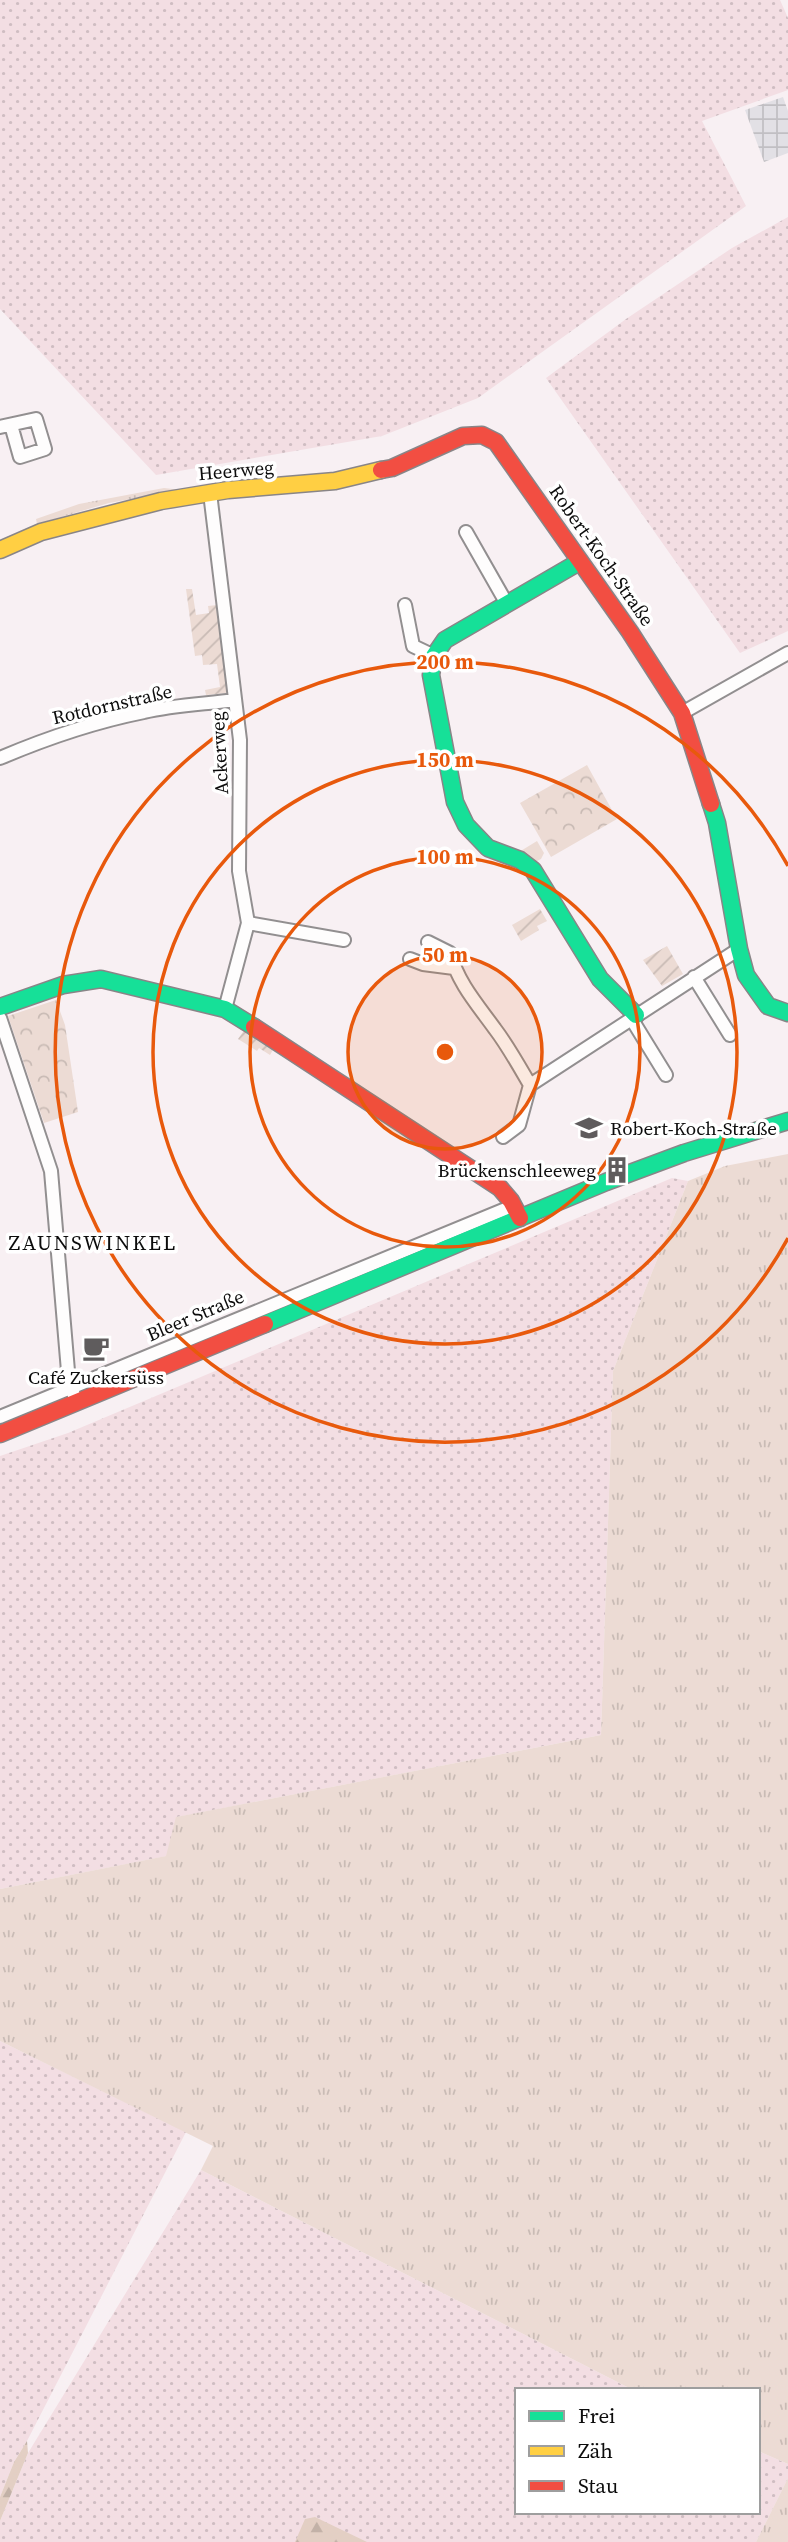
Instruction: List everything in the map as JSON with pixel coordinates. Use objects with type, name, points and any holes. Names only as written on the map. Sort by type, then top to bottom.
[{"type":"street","name":"Heerweg","points":[[0,550],[41,532],[161,501],[210,493],[335,481],[392,467],[463,436],[475,435]]},
{"type":"street","name":"Robert-Koch-Straße","points":[[475,435],[482,435],[496,442],[638,643],[682,713],[717,823],[746,975],[768,1006],[788,1013]]},
{"type":"street","name":"Ackerweg","points":[[210,493],[240,740],[239,871],[248,923],[225,1009]]},
{"type":"street","points":[[466,532],[507,604]]},
{"type":"street","points":[[579,562],[445,640],[434,656],[431,675],[455,802],[466,825],[488,848],[520,860],[533,870],[600,979],[634,1016],[666,1075]]},
{"type":"street","points":[[405,605],[414,646],[434,656]]},
{"type":"street","points":[[682,713],[788,653]]},
{"type":"street","name":"Rotdornstraße","points":[[0,758],[36,742],[88,725],[147,711],[235,700]]},
{"type":"street","points":[[248,923],[344,940]]},
{"type":"street","points":[[428,942],[450,953],[454,968],[467,993],[497,1031],[530,1085]]},
{"type":"street","points":[[503,1137],[519,1125],[530,1085],[739,949]]},
{"type":"street","points":[[410,959],[423,964],[454,968]]},
{"type":"street","points":[[694,977],[730,1035]]},
{"type":"street","points":[[0,1007],[87,979],[101,979],[225,1009],[500,1188],[517,1212]]},
{"type":"street","points":[[0,1018],[51,1171],[68,1371],[75,1397]]},
{"type":"street","name":"Bleer Straße","points":[[0,1434],[75,1397],[406,1251],[674,1157],[788,1121]]},
{"type":"street","name":"Bleer Straße","points":[[0,1418],[75,1397],[400,1268],[517,1212]]},
{"type":"street","points":[[400,1268],[406,1251]]},
{"type":"shaded area","points":[[0,0],[780,0],[788,18],[788,90],[702,121],[746,206],[478,398],[382,436],[156,475],[0,309]]},
{"type":"shaded area","points":[[783,97],[788,111],[788,153],[764,162],[745,110]]},
{"type":"shaded area","points":[[788,217],[788,631],[740,653],[546,378],[626,319],[732,248]]},
{"type":"shaded area","points":[[672,1178],[688,1181],[613,1371],[601,1735],[177,1817],[167,1856],[0,1889],[0,1456],[68,1433]]},
{"type":"shaded area","points":[[0,2041],[186,2132],[14,2462],[0,2497]]},
{"type":"shaded area","points":[[201,2170],[629,2388],[515,2388],[515,2514],[760,2514],[760,2452],[788,2464],[788,2478],[756,2542],[0,2542],[0,2521],[28,2453]]},
{"type":"green space","points":[[164,488],[182,490],[109,503],[37,524],[36,519],[79,504]]},
{"type":"green space","points":[[186,589],[192,589],[196,615],[209,613],[208,606],[217,605],[227,693],[206,695],[205,690],[220,687],[217,664],[203,665],[202,655],[195,656]]},
{"type":"green space","points":[[587,765],[617,819],[551,857],[520,803]]},
{"type":"green space","points":[[537,841],[544,853],[541,859],[535,862],[519,852]]},
{"type":"green space","points":[[540,909],[547,921],[537,926],[539,930],[521,941],[512,925]]},
{"type":"green space","points":[[667,946],[683,974],[662,986],[643,960]]},
{"type":"green space","points":[[56,1000],[65,1025],[78,1112],[44,1123],[8,1016]]},
{"type":"green space","points":[[245,1029],[274,1048],[270,1055],[259,1048],[257,1051],[238,1039]]},
{"type":"green space","points":[[788,1154],[788,2464],[760,2452],[760,2388],[629,2388],[201,2170],[213,2146],[0,2041],[0,1889],[166,1856],[176,1817],[601,1735],[613,1371],[688,1181],[725,1166]]},
{"type":"green space","points":[[27,2441],[28,2453],[0,2521],[0,2497],[14,2462]]},
{"type":"green space","points":[[788,2478],[788,2542],[756,2542]]},
{"type":"green space","points":[[315,2517],[367,2542],[295,2542],[305,2519]]},
{"type":"traffic: fast","points":[[579,562],[445,640],[434,656],[431,675],[455,802],[466,825],[488,848],[520,860],[533,870],[600,979],[636,1015]]},
{"type":"traffic: fast","points":[[711,804],[746,975],[768,1006],[788,1013]]},
{"type":"traffic: fast","points":[[0,1007],[63,985],[101,979],[225,1009],[254,1027]]},
{"type":"traffic: fast","points":[[265,1324],[606,1182],[684,1153],[788,1121]]},
{"type":"traffic: slow","points":[[0,550],[41,532],[161,501],[228,490],[335,481],[381,470]]},
{"type":"traffic: jam","points":[[381,470],[392,468],[463,436],[482,435],[496,442],[630,632],[682,713],[711,804]]},
{"type":"traffic: jam","points":[[254,1027],[500,1188],[520,1218]]},
{"type":"traffic: jam","points":[[0,1434],[265,1324]]},
{"type":"place","name":"Robert-Koch-Straße","points":[[589,1128]]},
{"type":"place","name":"Brückenschleeweg","points":[[617,1170]]},
{"type":"place","name":"Café Zuckersüss","points":[[96,1348]]},
{"type":"district","name":"ZAUNSWINKEL","points":[[93,1243]]}]
